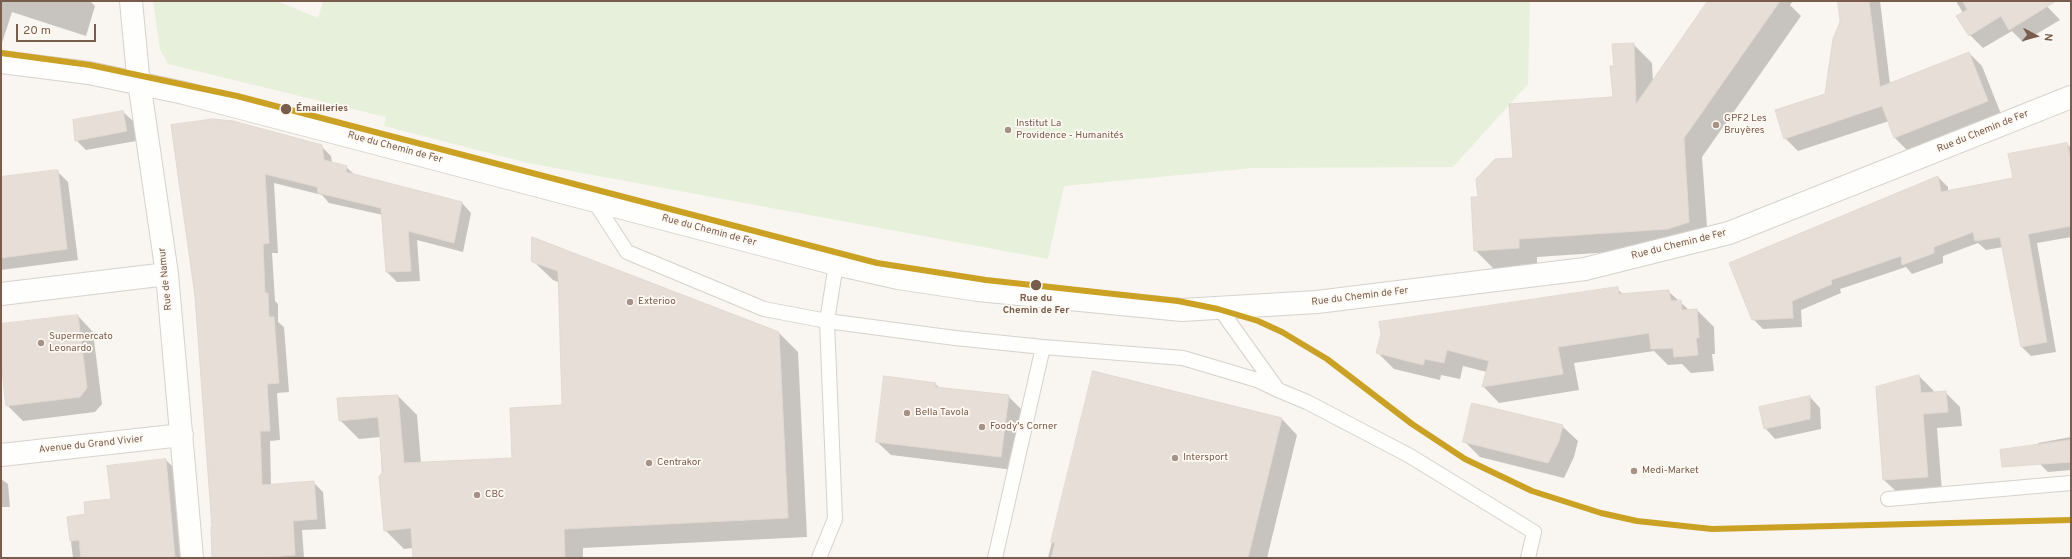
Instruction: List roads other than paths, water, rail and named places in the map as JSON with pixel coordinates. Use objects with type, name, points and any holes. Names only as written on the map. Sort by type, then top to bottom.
[{"type":"street","name":"Rue de Namur","points":[[131,1],[140,84],[167,274],[192,558]]},
{"type":"street","name":"Rue du Chemin de Fer","points":[[1,62],[89,73],[140,84],[279,118],[836,264],[898,278],[978,290],[1182,310],[1220,309],[1317,302],[1600,266],[1729,233],[2071,97]]},
{"type":"street","points":[[1,294],[167,274]]},
{"type":"street","name":"Avenue du Grand Vivier","points":[[1,455],[182,435]]},
{"type":"lane","points":[[594,201],[627,252],[764,309],[827,321],[1043,347],[1183,358],[1257,380],[1306,402],[1410,456],[1534,532],[1528,558]]},
{"type":"lane","points":[[819,558],[835,519],[827,321],[836,264]]},
{"type":"lane","points":[[1220,309],[1278,390]]},
{"type":"lane","points":[[996,558],[1043,347]]},
{"type":"lane","points":[[1888,499],[2071,484]]},
{"type":"place","name":"Émailleries","points":[[286,109]]},
{"type":"place","name":"GPF2 Les Bruyères","points":[[1716,125]]},
{"type":"place","name":"Institut La Providence - Humanités","points":[[1008,130]]},
{"type":"place","name":"Rue du Chemin de Fer","points":[[1036,285]]},
{"type":"place","name":"Exterioo","points":[[630,302]]},
{"type":"place","name":"Supermercato Leonardo","points":[[41,343]]},
{"type":"place","name":"Bella Tavola","points":[[907,413]]},
{"type":"place","name":"Foody's Corner","points":[[982,427]]},
{"type":"place","name":"Intersport","points":[[1175,458]]},
{"type":"place","name":"Centrakor","points":[[649,463]]},
{"type":"place","name":"Medi-Market","points":[[1634,471]]},
{"type":"place","name":"CBC","points":[[477,495]]}]
